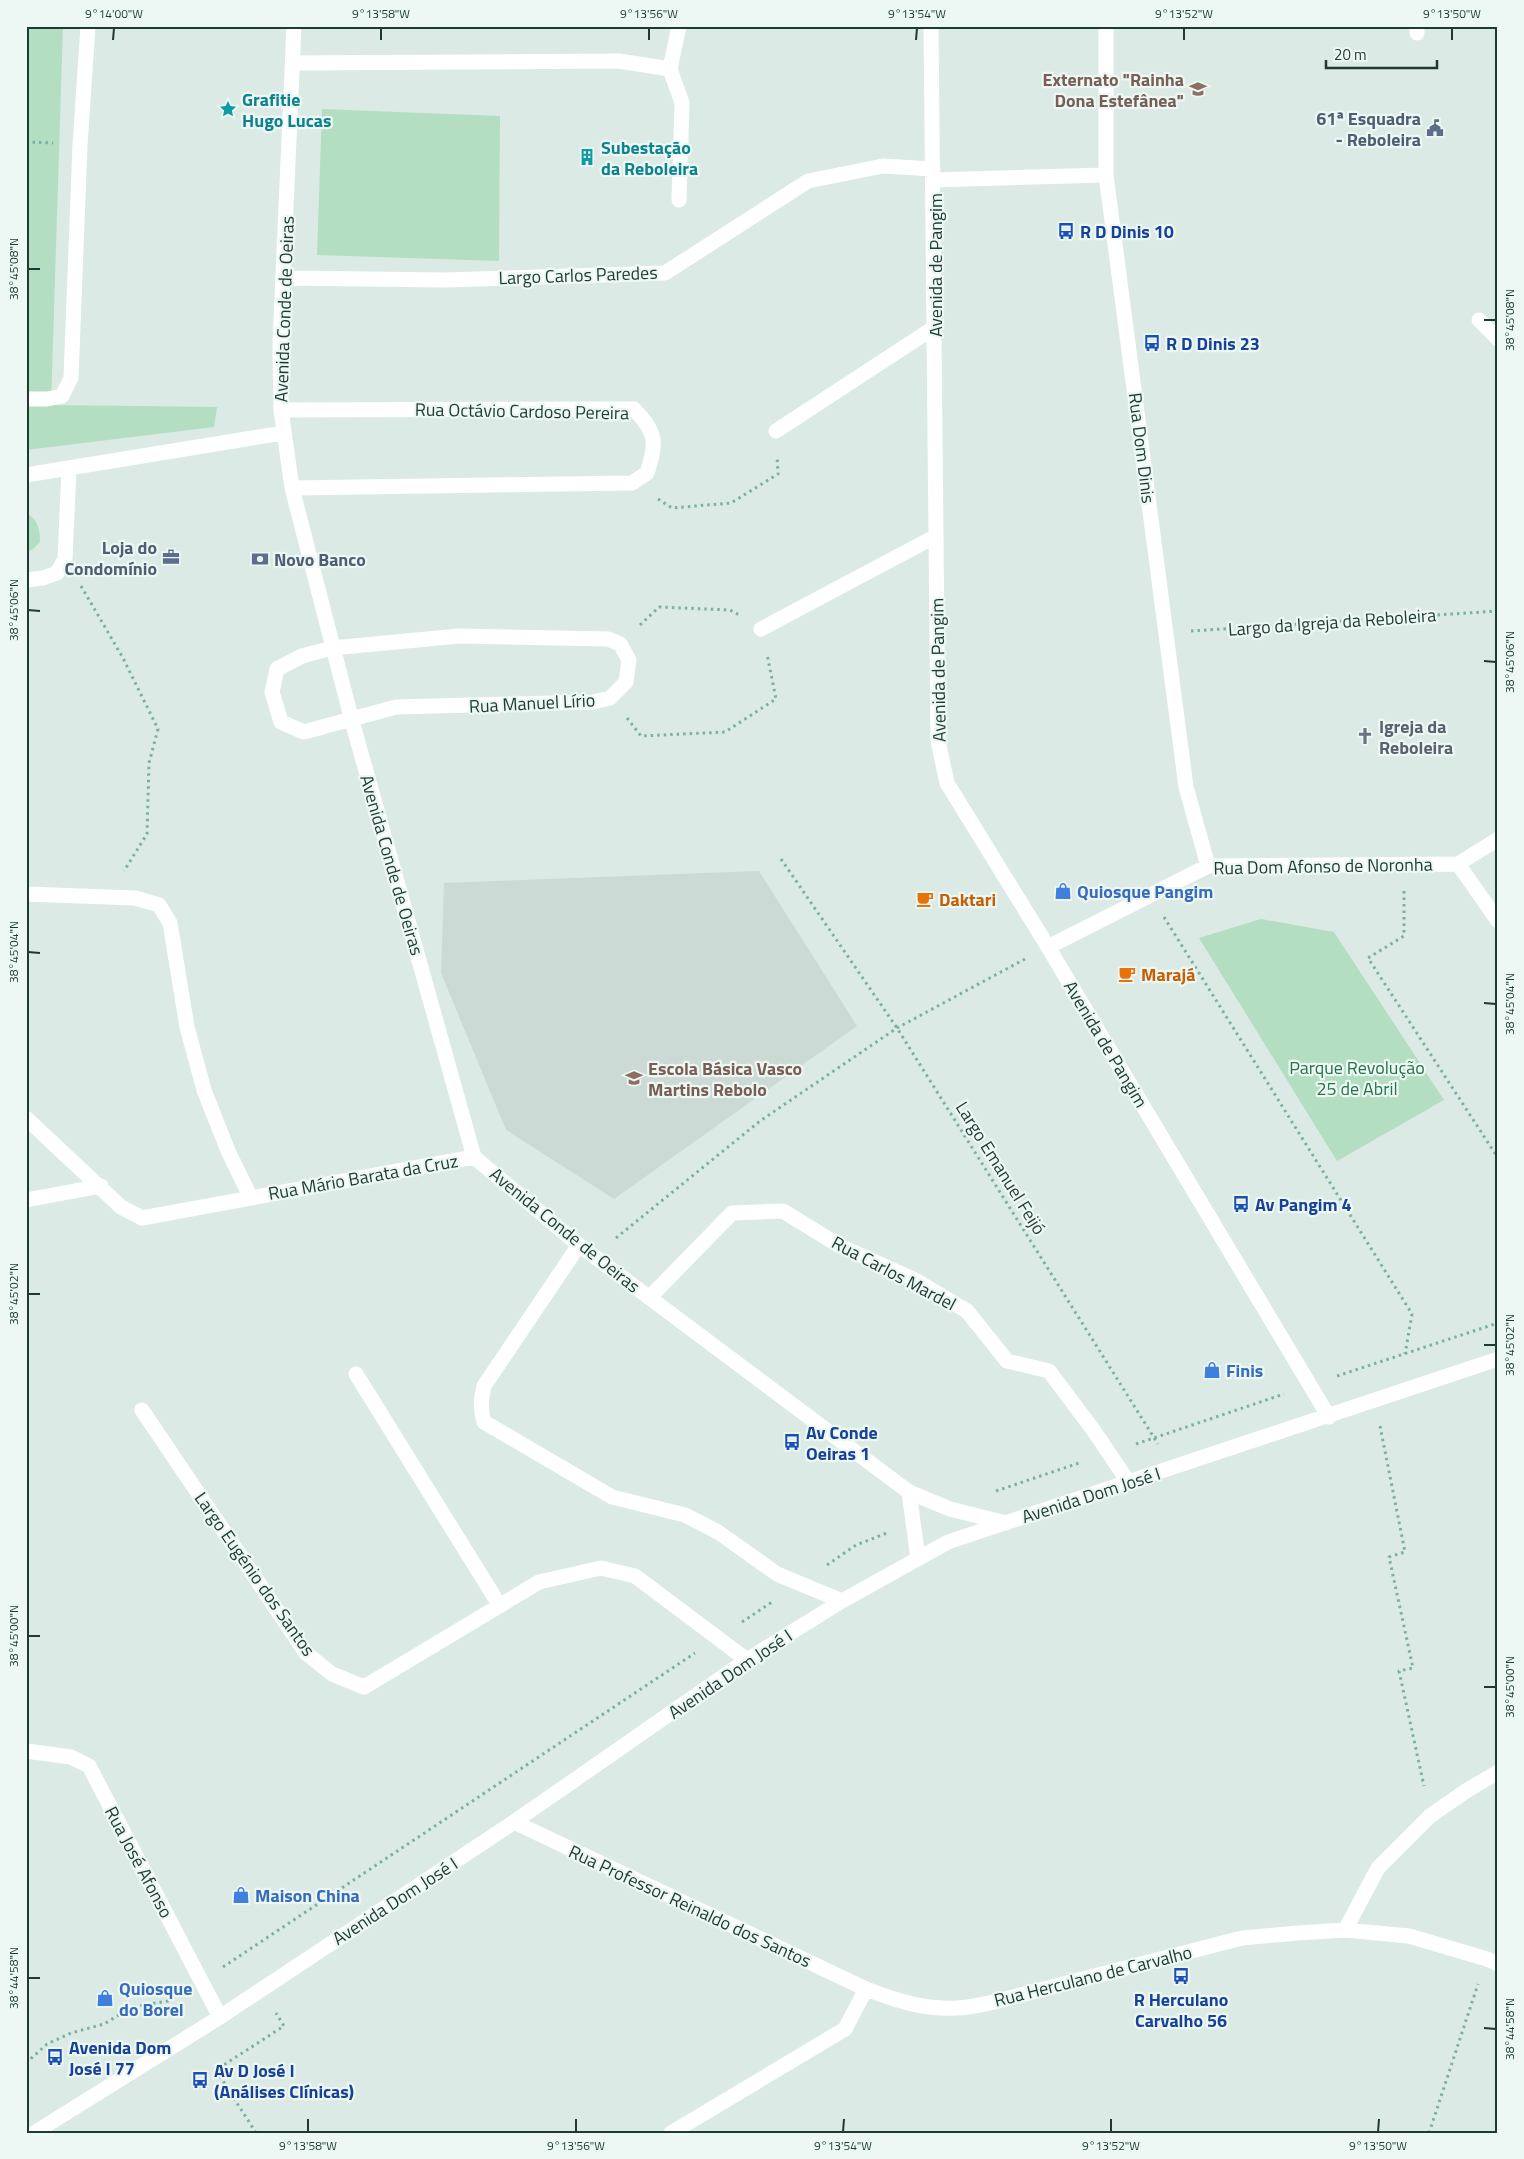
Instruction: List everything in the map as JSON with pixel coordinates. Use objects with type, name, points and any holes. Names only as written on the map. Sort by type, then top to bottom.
[{"type":"street","points":[[26,399],[47,399],[62,396],[71,378],[80,145],[88,26]]},
{"type":"street","name":"Avenida Conde de Oeiras","points":[[294,26],[280,342],[283,433],[292,488],[332,648],[474,1157],[579,1245],[909,1492],[950,1509],[1006,1523]]},
{"type":"street","points":[[679,26],[670,69],[682,104],[679,200]]},
{"type":"street","name":"Avenida de Pangim","points":[[931,26],[934,174],[938,741],[947,783],[1048,947],[1329,1417]]},
{"type":"street","name":"Rua Dom Dinis","points":[[1106,26],[1106,176],[1186,787],[1208,866]]},
{"type":"street","points":[[293,63],[619,61],[670,69]]},
{"type":"street","name":"Largo Carlos Paredes","points":[[284,278],[445,280],[665,273],[808,181],[883,166],[934,174],[1106,176]]},
{"type":"street","points":[[1479,320],[1498,338]]},
{"type":"street","points":[[776,431],[935,327]]},
{"type":"street","name":"Rua Octávio Cardoso Pereira","points":[[281,410],[634,409],[650,426],[655,450],[647,473],[632,482],[292,488]]},
{"type":"street","points":[[26,475],[283,433]]},
{"type":"street","points":[[26,580],[43,578],[57,573],[65,559],[69,469]]},
{"type":"street","points":[[761,628],[936,536]]},
{"type":"street","name":"Rua Manuel Lírio","points":[[459,636],[608,639],[620,644],[628,660],[626,682],[610,698],[593,702],[396,708],[304,732],[281,722],[272,692],[277,669],[302,656],[332,648],[459,636]]},
{"type":"street","points":[[1458,864],[1498,839]]},
{"type":"street","name":"Rua Dom Afonso de Noronha","points":[[1048,947],[1208,866],[1458,864],[1498,921]]},
{"type":"street","name":"Rua Mário Barata da Cruz","points":[[26,894],[123,897],[135,898],[159,905],[170,924],[187,1027],[204,1090],[228,1151],[251,1198]]},
{"type":"street","name":"Rua Mário Barata da Cruz","points":[[26,1118],[122,1207],[142,1218],[474,1157]]},
{"type":"street","points":[[26,1200],[100,1186]]},
{"type":"street","name":"Rua Carlos Mardel","points":[[649,1298],[732,1213],[783,1211],[840,1246],[915,1280],[967,1310],[1007,1361],[1049,1371],[1094,1431],[1129,1483]]},
{"type":"street","points":[[579,1245],[484,1386],[481,1411],[484,1422],[612,1498],[685,1515],[718,1532],[777,1574],[842,1601]]},
{"type":"street","name":"Avenida Dom José I","points":[[34,2133],[220,2016],[514,1822],[747,1660],[842,1601],[948,1542],[1329,1417],[1498,1359]]},
{"type":"street","points":[[356,1374],[500,1606]]},
{"type":"street","name":"Largo Eugénio dos Santos","points":[[142,1410],[306,1653],[332,1674],[364,1687],[540,1582],[601,1568],[635,1576],[747,1660]]},
{"type":"street","points":[[909,1492],[918,1559]]},
{"type":"street","name":"Rua José Afonso","points":[[26,1751],[71,1757],[89,1766],[220,2016]]},
{"type":"street","points":[[1345,1930],[1378,1868],[1430,1816],[1498,1772]]},
{"type":"street","name":"Rua Professor Reinaldo dos Santos","points":[[514,1822],[866,1989]]},
{"type":"street","name":"Rua Herculano de Carvalho","points":[[866,1989],[894,2000],[927,2008],[957,2008],[998,2001],[1242,1938],[1345,1930],[1409,1936],[1492,1962]]},
{"type":"street","points":[[671,2133],[845,2028],[866,1989]]},
{"type":"path","points":[[672,508],[731,503],[778,474],[776,431]]},
{"type":"path","points":[[65,559],[123,658],[158,729],[149,763],[148,834],[124,869],[123,897]]},
{"type":"path","points":[[659,606],[730,610]]},
{"type":"path","name":"Largo da Igreja da Reboleira","points":[[1166,632],[1498,611]]},
{"type":"path","points":[[641,736],[725,732],[776,699],[761,628]]},
{"type":"path","name":"Largo Emanuel Feijó","points":[[780,859],[896,1028],[1159,1445]]},
{"type":"path","points":[[1405,865],[1404,936],[1368,958],[1498,1158]]},
{"type":"path","points":[[1151,895],[1412,1314],[1404,1354]]},
{"type":"path","points":[[595,1256],[760,1121],[896,1028],[1048,947]]},
{"type":"path","points":[[1375,1401],[1405,1552],[1389,1557],[1413,1668],[1399,1671],[1430,1816]]},
{"type":"path","points":[[1429,2133],[1492,1962]]},
{"type":"path","points":[[256,2133],[216,2070],[284,2026],[260,1990]]},
{"type":"shaded area","name":"Escola Básica Vasco Martins Rebolo","points":[[759,871],[857,1026],[614,1199],[506,1130],[441,973],[444,883]]},
{"type":"green space","points":[[26,26],[63,26],[51,405],[217,407],[214,427],[26,450]]},
{"type":"green space","points":[[322,109],[500,116],[499,261],[317,255]]},
{"type":"green space","points":[[26,513],[38,525],[40,542],[32,550],[26,551]]},
{"type":"green space","name":"Parque Revolução 25 de Abril","points":[[1261,919],[1334,932],[1444,1100],[1337,1161],[1199,938]]},
{"type":"place","name":"Externato \"Rainha Dona Estefânea\"","points":[[1198,89]]},
{"type":"place","name":"Grafitie Hugo Lucas","points":[[228,109]]},
{"type":"place","name":"61ª Esquadra - Reboleira","points":[[1435,128]]},
{"type":"place","name":"Subestação da Reboleira","points":[[587,157]]},
{"type":"place","name":"R D Dinis 10","points":[[1066,231]]},
{"type":"place","name":"R D Dinis 23","points":[[1152,343]]},
{"type":"place","name":"Loja do Condomínio","points":[[171,557]]},
{"type":"place","name":"Novo Banco","points":[[260,559]]},
{"type":"place","name":"Igreja da Reboleira","points":[[1365,736]]},
{"type":"place","name":"Quiosque Pangim","points":[[1063,891]]},
{"type":"place","name":"Daktari","points":[[925,899]]},
{"type":"place","name":"Marajá","points":[[1127,974]]},
{"type":"place","name":"Escola Básica Vasco Martins Rebolo","points":[[634,1078]]},
{"type":"place","name":"Av Pangim 4","points":[[1241,1204]]},
{"type":"place","name":"Finis","points":[[1212,1370]]},
{"type":"place","name":"Av Conde Oeiras 1","points":[[792,1442]]},
{"type":"place","name":"Maison China","points":[[241,1895]]},
{"type":"place","name":"R Herculano Carvalho 56","points":[[1181,1976]]},
{"type":"place","name":"Quiosque do Borel","points":[[105,1998]]},
{"type":"place","name":"Avenida Dom José I 77","points":[[55,2057]]},
{"type":"place","name":"Av D José I (Análises Clínicas)","points":[[200,2080]]}]
